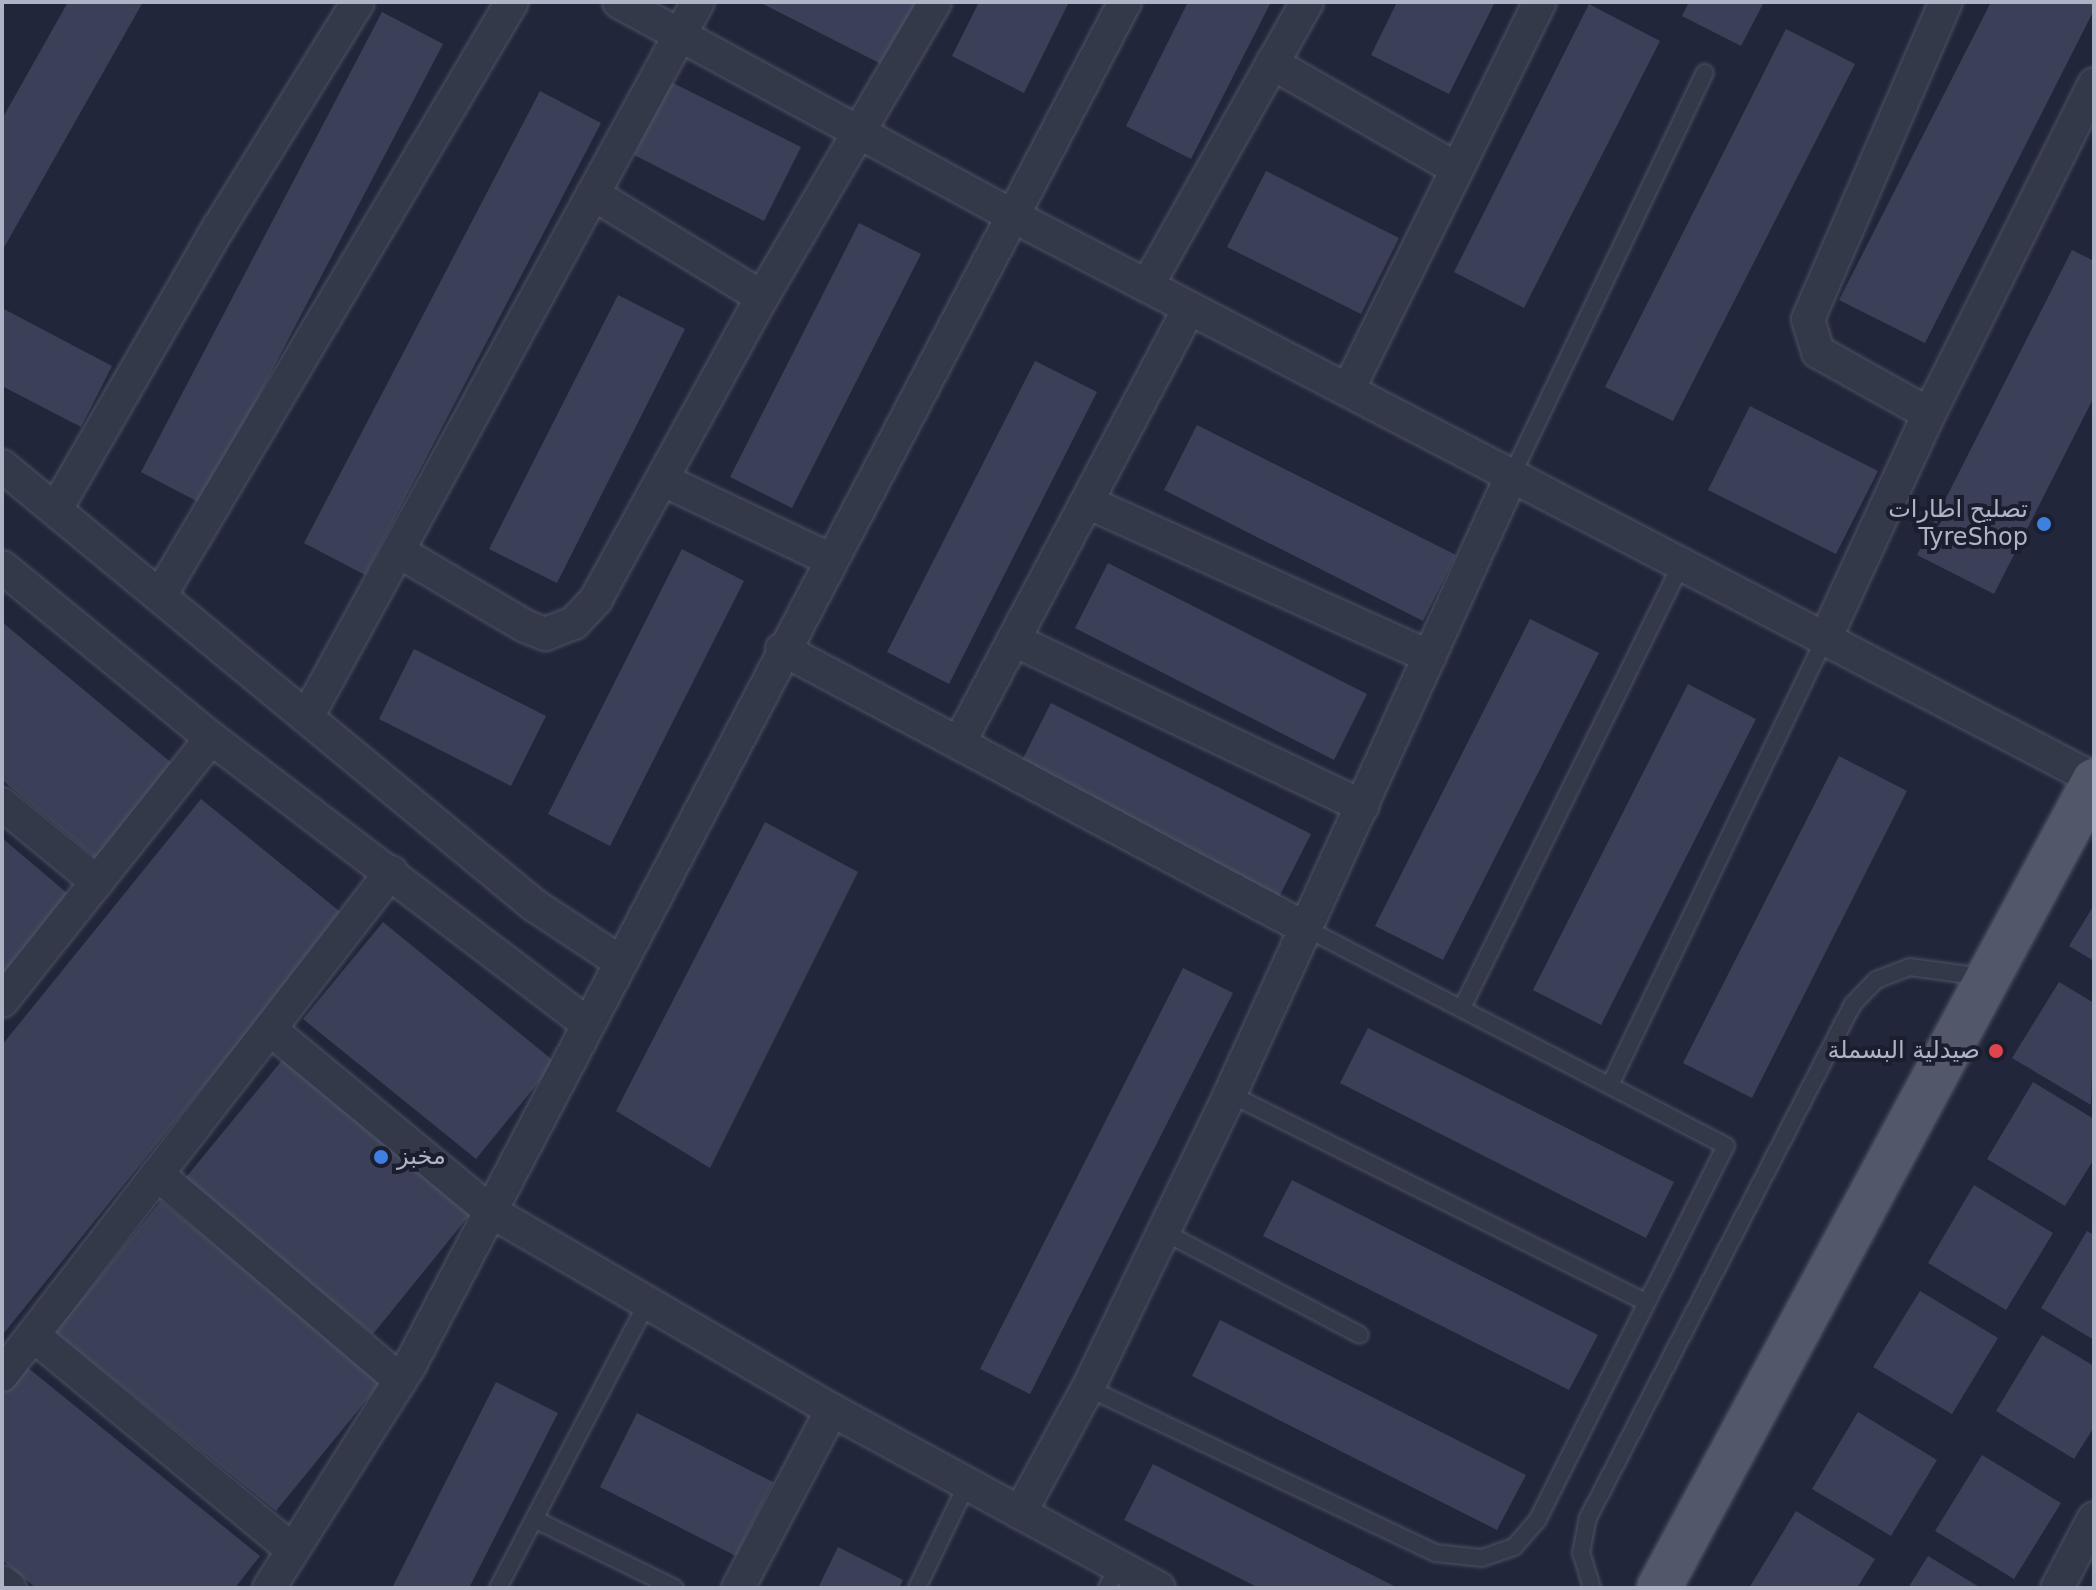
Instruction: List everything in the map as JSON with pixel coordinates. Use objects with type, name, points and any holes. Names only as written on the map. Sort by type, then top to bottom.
[{"type":"main road","points":[[1659,1588],[2094,780]]},
{"type":"street","points":[[56,509],[219,227],[358,2]]},
{"type":"street","points":[[161,594],[512,2]]},
{"type":"street","points":[[619,2],[1011,215],[1682,562],[2094,780]]},
{"type":"street","points":[[307,717],[698,2]]},
{"type":"street","points":[[398,551],[545,634],[574,623],[596,599],[762,297],[935,2]]},
{"type":"street","points":[[269,1588],[400,1380],[829,559],[1125,2]]},
{"type":"street","points":[[1147,286],[1307,2]]},
{"type":"street","points":[[1348,390],[1540,2]]},
{"type":"street","points":[[1929,414],[1818,352],[1808,319],[1946,2]]},
{"type":"street","points":[[1272,63],[1457,169]]},
{"type":"street","points":[[1825,639],[1929,414],[2094,84]]},
{"type":"street","points":[[593,194],[762,297]]},
{"type":"street","points":[[959,743],[1189,308]]},
{"type":"street","points":[[2,466],[161,594],[534,905],[619,961]]},
{"type":"street","points":[[1020,1513],[1088,1388],[1230,1094],[1512,475]]},
{"type":"street","points":[[663,480],[829,559]]},
{"type":"street","points":[[1087,502],[1430,657]]},
{"type":"street","points":[[2,567],[211,738],[588,1024]]},
{"type":"street","points":[[1014,640],[1362,806]]},
{"type":"street","points":[[782,649],[1307,929]]},
{"type":"street","points":[[2,1001],[211,738]]},
{"type":"street","points":[[2,804],[97,882]]},
{"type":"street","points":[[2,1375],[391,872]]},
{"type":"street","points":[[270,1029],[490,1211],[832,1410],[1020,1513],[1112,1577],[1159,1588]]},
{"type":"street","points":[[157,1174],[400,1380]]},
{"type":"street","points":[[34,1336],[293,1550]]},
{"type":"street","points":[[738,1588],[832,1410]]},
{"type":"street","points":[[2057,1588],[2094,1518]]},
{"type":"street","points":[[2,1582],[10,1588]]},
{"type":"lane","points":[[1512,475],[1705,73]]},
{"type":"lane","points":[[1462,1008],[1682,562]]},
{"type":"lane","points":[[1610,1085],[1825,639]]},
{"type":"lane","points":[[1088,1388],[1435,1553],[1482,1558],[1514,1547],[1537,1521],[1726,1146],[1307,929]]},
{"type":"lane","points":[[1592,1588],[1581,1553],[1588,1518],[1853,1004],[1876,980],[1910,967],[1989,978]]},
{"type":"lane","points":[[1230,1094],[1647,1303]]},
{"type":"lane","points":[[1164,1232],[1360,1335]]},
{"type":"lane","points":[[498,1588],[647,1303]]},
{"type":"lane","points":[[917,1588],[967,1484]]},
{"type":"lane","points":[[534,1519],[675,1588]]},
{"type":"building","points":[[68,2],[143,2],[2,251],[2,119]]},
{"type":"building","points":[[759,2],[918,2],[885,66]]},
{"type":"building","points":[[979,2],[1069,2],[1024,93],[952,56]]},
{"type":"building","points":[[1188,2],[1271,2],[1191,159],[1126,126]]},
{"type":"building","points":[[1397,2],[1495,2],[1449,94],[1371,55]]},
{"type":"building","points":[[1689,2],[1764,2],[1741,46],[1682,16]]},
{"type":"building","points":[[1991,2],[2094,2],[2094,10],[1925,343],[1839,300]]},
{"type":"building","points":[[1589,4],[1660,41],[1524,308],[1454,272]]},
{"type":"building","points":[[382,12],[443,44],[202,504],[141,472]]},
{"type":"building","points":[[1786,29],[1855,64],[1673,421],[1605,387]]},
{"type":"building","points":[[671,82],[801,147],[764,221],[634,155]]},
{"type":"building","points":[[540,91],[601,123],[365,575],[304,543]]},
{"type":"building","points":[[1266,171],[1399,238],[1361,314],[1227,247]]},
{"type":"building","points":[[859,223],[921,254],[792,508],[730,477]]},
{"type":"building","points":[[2072,250],[2094,261],[2094,397],[1994,594],[1917,555]]},
{"type":"building","points":[[618,295],[685,329],[557,583],[489,549]]},
{"type":"building","points":[[2,308],[112,366],[81,427],[2,386]]},
{"type":"building","points":[[1035,361],[1097,392],[949,684],[887,652]]},
{"type":"building","points":[[1750,406],[1878,471],[1836,554],[1708,490]]},
{"type":"building","points":[[1197,425],[1456,555],[1423,621],[1164,490]]},
{"type":"building","points":[[682,549],[744,581],[610,846],[548,814]]},
{"type":"building","points":[[1108,563],[1367,694],[1334,760],[1075,628]]},
{"type":"building","points":[[1530,619],[1599,653],[1443,960],[1375,926]]},
{"type":"building","points":[[2,622],[173,764],[96,858],[2,780]]},
{"type":"building","points":[[414,649],[546,716],[511,786],[379,719]]},
{"type":"building","points":[[1688,684],[1756,719],[1601,1025],[1533,990]]},
{"type":"building","points":[[1051,703],[1311,834],[1278,899],[1018,768]]},
{"type":"building","points":[[1839,756],[1907,791],[1752,1098],[1683,1063]]},
{"type":"building","points":[[201,799],[343,914],[4,1333],[2,1045]]},
{"type":"building","points":[[765,822],[858,872],[710,1168],[616,1111]]},
{"type":"building","points":[[2,838],[74,899],[2,983]]},
{"type":"building","points":[[2094,905],[2094,961],[2069,946]]},
{"type":"building","points":[[383,922],[555,1062],[476,1159],[303,1019]]},
{"type":"building","points":[[1183,968],[1233,993],[1030,1394],[980,1369]]},
{"type":"building","points":[[2059,982],[2094,1003],[2091,1105],[2012,1058]]},
{"type":"building","points":[[1368,1028],[1674,1182],[1646,1238],[1340,1083]]},
{"type":"building","points":[[283,1059],[472,1212],[373,1334],[183,1181]]},
{"type":"building","points":[[2033,1082],[2094,1119],[2094,1159],[2065,1206],[1987,1159]]},
{"type":"building","points":[[1292,1180],[1598,1335],[1569,1390],[1263,1236]]},
{"type":"building","points":[[1974,1185],[2053,1233],[2006,1310],[1928,1263]]},
{"type":"building","points":[[161,1201],[382,1381],[276,1511],[55,1332]]},
{"type":"building","points":[[2087,1231],[2094,1235],[2094,1340],[2041,1308]]},
{"type":"building","points":[[1920,1291],[1998,1338],[1952,1414],[1873,1367]]},
{"type":"building","points":[[1220,1320],[1526,1475],[1497,1530],[1192,1376]]},
{"type":"building","points":[[2042,1335],[2094,1366],[2094,1427],[2074,1459],[1996,1411]]},
{"type":"building","points":[[22,1363],[260,1556],[235,1588],[36,1588],[2,1560],[2,1387]]},
{"type":"building","points":[[496,1382],[558,1413],[469,1588],[392,1588]]},
{"type":"building","points":[[1858,1412],[1937,1460],[1891,1536],[1812,1489]]},
{"type":"building","points":[[637,1413],[773,1482],[736,1556],[600,1487]]},
{"type":"building","points":[[1982,1455],[2061,1503],[2014,1579],[1935,1531]]},
{"type":"building","points":[[1153,1464],[1398,1588],[1259,1588],[1124,1520]]},
{"type":"building","points":[[1796,1511],[1875,1559],[1857,1588],[1749,1588]]},
{"type":"building","points":[[838,1547],[903,1580],[899,1588],[818,1588]]},
{"type":"building","points":[[1928,1556],[1981,1588],[1908,1588]]},
{"type":"place","name":"تصليح اطارات TyreShop","points":[[2044,524]]},
{"type":"place","name":"صيدلية البسملة","points":[[1996,1051]]},
{"type":"place","name":"مخبز","points":[[381,1157]]}]
